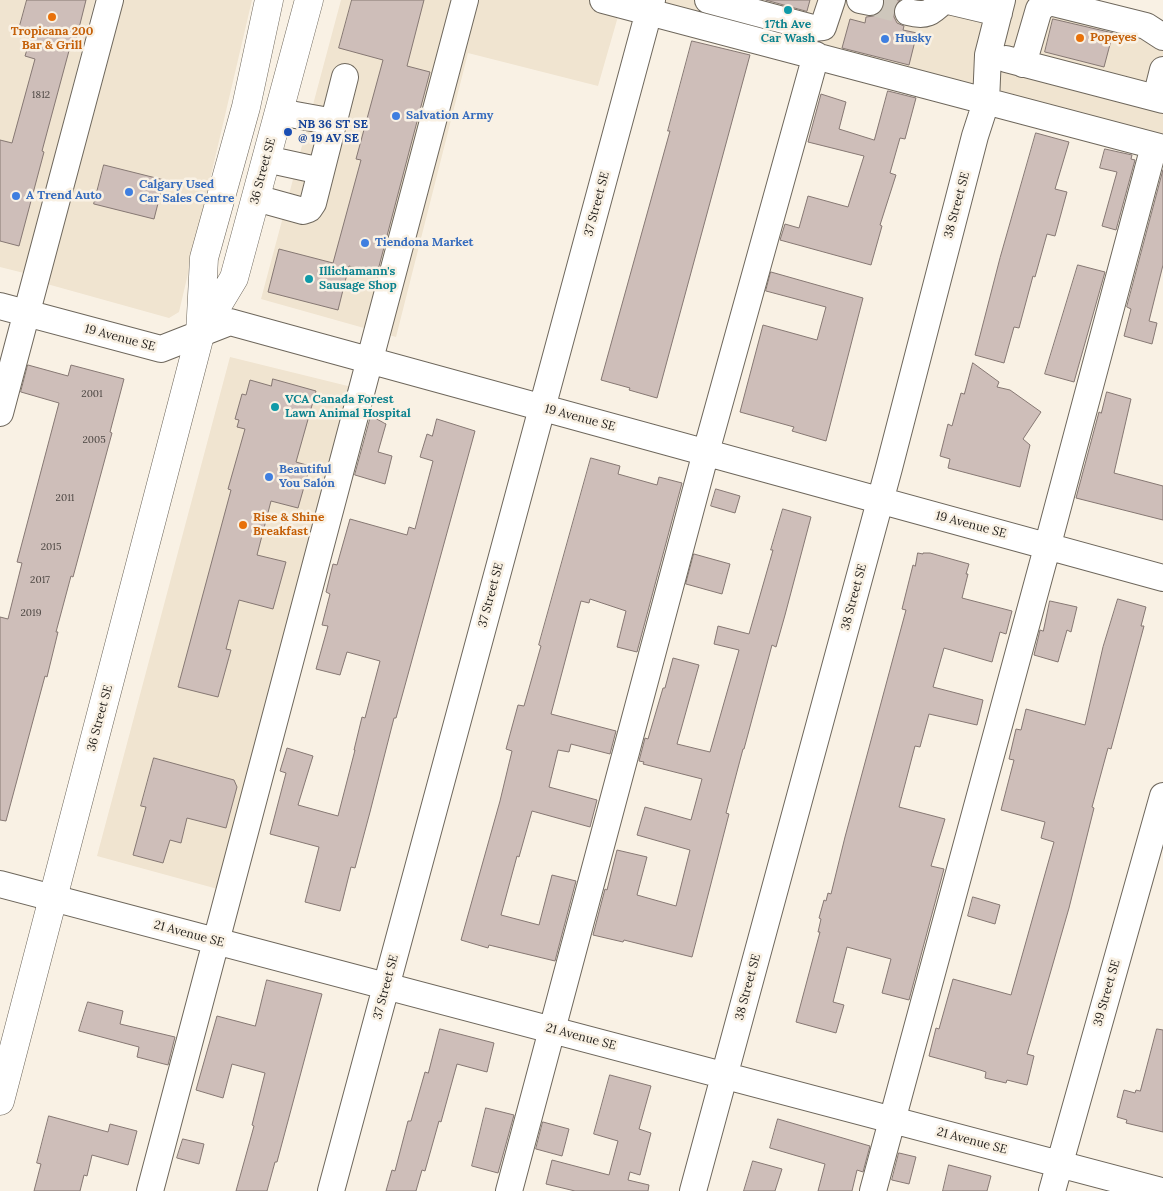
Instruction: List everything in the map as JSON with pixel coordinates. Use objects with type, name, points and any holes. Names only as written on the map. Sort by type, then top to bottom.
[{"type":"main road","name":"36 Street SE","points":[[0,1101],[200,334],[204,258],[246,106],[269,0]]},
{"type":"main road","name":"36 Street SE","points":[[200,334],[234,278],[309,0]]},
{"type":"street","points":[[0,413],[110,0]]},
{"type":"street","points":[[150,1191],[465,0]]},
{"type":"street","points":[[603,0],[650,6],[816,56],[1158,147],[1047,546],[873,1191]]},
{"type":"street","points":[[708,0],[813,28],[823,27],[832,0]]},
{"type":"street","points":[[908,12],[918,15],[925,14],[933,11],[944,0],[1001,6]]},
{"type":"street","points":[[1023,64],[1039,9],[1049,2],[1146,26],[1163,37]]},
{"type":"street","name":"37 Street SE","points":[[331,1191],[650,6]]},
{"type":"street","name":"38 Street SE","points":[[693,1191],[880,500],[975,136],[986,102],[988,55],[1001,6]]},
{"type":"street","points":[[988,55],[1160,99],[1163,70]]},
{"type":"street","points":[[509,1191],[706,452],[816,56]]},
{"type":"street","points":[[256,198],[303,211],[309,209],[313,203],[345,77]]},
{"type":"street","points":[[279,112],[334,122]]},
{"type":"street","points":[[266,159],[321,171]]},
{"type":"street","name":"19 Avenue SE","points":[[0,306],[160,349],[230,322],[1163,578]]},
{"type":"street","name":"39 Street SE","points":[[1052,1191],[1163,796]]},
{"type":"street","name":"21 Avenue SE","points":[[0,884],[1161,1191]]},
{"type":"shaded area","points":[[0,0],[95,0],[24,273],[0,267]]},
{"type":"shaded area","points":[[123,0],[252,0],[179,312],[169,318],[47,284]]},
{"type":"shaded area","points":[[341,0],[1069,0],[1163,23],[1163,144],[621,6],[598,86],[468,53],[396,337],[261,299]]},
{"type":"shaded area","points":[[230,357],[356,388],[225,891],[97,856]]},
{"type":"building","points":[[27,0],[86,0],[74,48],[70,47],[19,246],[0,241],[0,140],[12,143],[35,59],[25,56],[31,37],[18,33]]},
{"type":"building","points":[[352,0],[424,0],[407,66],[430,72],[377,274],[349,266],[338,310],[268,292],[279,249],[333,263],[361,160],[356,159],[383,60],[339,48]]},
{"type":"building","points":[[766,0],[810,0],[807,11]]},
{"type":"building","points":[[884,0],[900,0],[894,8],[894,17],[897,23],[904,26],[903,30],[917,33],[909,65],[842,48],[850,19],[865,23],[866,17],[882,12],[885,5]]},
{"type":"building","name":"Popeyes","points":[[1053,19],[1113,33],[1104,67],[1045,52]]},
{"type":"building","points":[[692,41],[750,55],[657,398],[601,380],[670,131],[668,131]]},
{"type":"building","points":[[888,91],[916,98],[905,139],[900,138],[890,173],[896,175],[880,225],[882,226],[871,265],[780,240],[785,224],[799,228],[808,196],[848,207],[864,156],[808,142],[821,94],[846,102],[839,129],[874,140]]},
{"type":"building","points":[[1036,133],[1069,142],[1055,189],[1067,192],[1055,236],[1047,234],[1019,328],[1014,327],[1004,363],[975,355],[1000,258]]},
{"type":"building","points":[[1105,149],[1132,155],[1131,159],[1135,160],[1116,230],[1102,226],[1117,172],[1100,168]]},
{"type":"building","name":"Calgary Used Car Sales Centre","points":[[104,165],[164,180],[154,219],[94,204]]},
{"type":"building","points":[[1163,170],[1163,265],[1149,321],[1157,323],[1152,344],[1124,336],[1131,309],[1127,307]]},
{"type":"building","points":[[1078,265],[1105,272],[1074,382],[1045,374]]},
{"type":"building","points":[[771,272],[863,298],[826,441],[792,431],[794,427],[740,412],[763,325],[817,340],[826,307],[766,291]]},
{"type":"building","points":[[973,363],[999,382],[997,387],[1010,390],[1041,412],[1023,439],[1030,445],[1020,487],[948,468],[950,459],[940,456],[948,424],[952,426],[961,393],[964,394]]},
{"type":"building","points":[[28,365],[68,376],[71,365],[124,379],[110,432],[112,433],[56,632],[58,632],[47,677],[45,676],[6,821],[0,820],[0,617],[8,619],[22,563],[17,562],[59,403],[21,392]]},
{"type":"building","points":[[273,379],[316,391],[296,462],[310,466],[298,508],[271,501],[257,555],[286,562],[273,609],[239,600],[226,649],[231,650],[218,697],[178,687],[231,490],[228,489],[245,429],[237,427],[239,420],[235,419],[242,394],[246,395],[250,380],[271,386]]},
{"type":"building","points":[[1107,392],[1131,399],[1114,473],[1163,486],[1163,520],[1076,498],[1099,412],[1101,413]]},
{"type":"building","points":[[371,416],[386,424],[378,452],[392,456],[385,484],[355,475]]},
{"type":"building","points":[[437,419],[475,431],[396,718],[394,718],[355,868],[351,867],[340,911],[305,902],[319,847],[270,834],[286,773],[280,771],[287,748],[313,756],[298,805],[338,816],[362,717],[365,718],[380,661],[347,652],[340,675],[316,669],[328,626],[322,625],[330,594],[326,592],[333,564],[337,565],[350,519],[407,535],[409,527],[415,529],[433,461],[420,457],[427,434],[432,436]]},
{"type":"building","points":[[591,458],[620,466],[618,474],[657,485],[659,477],[682,483],[637,652],[617,647],[626,611],[590,599],[589,603],[581,601],[551,714],[616,731],[610,754],[571,744],[569,752],[558,750],[549,787],[597,800],[590,827],[532,811],[519,857],[517,856],[501,915],[539,925],[552,875],[576,881],[555,961],[489,945],[488,948],[461,940],[512,751],[506,749],[518,705],[524,706]]},
{"type":"building","points":[[716,489],[740,496],[735,513],[711,506]]},
{"type":"building","points":[[783,509],[811,517],[776,647],[772,645],[743,749],[726,813],[729,814],[692,957],[624,940],[623,942],[593,935],[617,850],[647,857],[637,895],[676,906],[690,850],[637,835],[645,807],[691,820],[702,779],[643,764],[644,762],[639,761],[645,738],[648,739],[673,658],[699,665],[677,744],[710,752],[739,650],[714,644],[718,626],[749,634]]},
{"type":"building","points":[[918,553],[930,553],[969,564],[962,598],[1012,611],[1006,634],[1000,632],[992,662],[944,648],[933,687],[983,700],[977,725],[929,714],[920,747],[915,746],[899,807],[945,819],[931,866],[944,869],[909,1000],[882,993],[891,959],[847,947],[833,1002],[844,1005],[836,1033],[796,1022],[820,932],[818,932],[821,919],[819,918],[824,900],[826,901],[828,893],[831,894],[906,610],[902,609],[913,565],[915,566]]},
{"type":"building","points":[[694,554],[730,564],[722,594],[686,584]]},
{"type":"building","points":[[1118,599],[1146,607],[1141,626],[1144,626],[1111,749],[1108,748],[1092,807],[1094,808],[1069,908],[1027,1054],[1034,1056],[1027,1085],[1007,1080],[1006,1083],[985,1078],[986,1072],[929,1056],[936,1028],[939,1029],[953,979],[1011,995],[1054,842],[1041,838],[1045,822],[1001,810],[1014,760],[1009,759],[1016,729],[1021,730],[1026,709],[1085,725],[1103,647]]},
{"type":"building","points":[[1050,601],[1077,607],[1071,632],[1067,630],[1058,662],[1034,655],[1040,630],[1043,631]]},
{"type":"building","points":[[154,758],[234,780],[237,787],[226,828],[187,818],[181,843],[170,840],[163,863],[133,855],[146,807],[141,806]]},
{"type":"building","points":[[973,897],[1000,905],[995,924],[968,916]]},
{"type":"building","points":[[267,980],[322,994],[277,1162],[275,1162],[267,1191],[236,1191],[254,1126],[252,1125],[265,1073],[232,1064],[223,1098],[196,1090],[217,1016],[255,1026]]},
{"type":"building","points":[[88,1002],[123,1011],[120,1024],[175,1037],[168,1065],[137,1057],[139,1047],[79,1031]]},
{"type":"building","points":[[440,1029],[494,1043],[487,1072],[457,1064],[441,1122],[439,1121],[425,1171],[422,1170],[416,1191],[386,1191],[392,1170],[395,1171],[408,1121],[411,1121],[425,1072],[428,1073]]},
{"type":"building","points":[[1157,1029],[1163,1030],[1163,1132],[1126,1123],[1127,1120],[1117,1117],[1124,1090],[1135,1093],[1136,1090],[1140,1091]]},
{"type":"building","points":[[610,1075],[651,1086],[639,1129],[651,1133],[640,1175],[630,1172],[628,1180],[649,1185],[648,1191],[575,1191],[546,1184],[552,1160],[609,1175],[618,1141],[594,1134]]},
{"type":"building","points":[[486,1108],[514,1115],[498,1173],[472,1166]]},
{"type":"building","points":[[49,1116],[108,1132],[110,1124],[137,1131],[128,1165],[92,1155],[87,1176],[84,1175],[80,1191],[34,1191],[41,1164],[37,1163]]},
{"type":"building","points":[[778,1119],[870,1146],[863,1172],[857,1170],[852,1191],[818,1191],[825,1164],[770,1148]]},
{"type":"building","points":[[543,1122],[569,1129],[562,1156],[536,1149]]},
{"type":"building","points":[[183,1139],[204,1144],[199,1164],[177,1158]]},
{"type":"building","points":[[899,1153],[916,1157],[909,1184],[892,1180]]},
{"type":"building","points":[[753,1161],[782,1169],[775,1191],[744,1191]]},
{"type":"building","points":[[949,1165],[991,1176],[987,1191],[943,1191]]},
{"type":"tunnel","points":[[870,2],[908,12]]},
{"type":"place","name":"17th Ave Car Wash","points":[[788,10]]},
{"type":"place","name":"Tropicana 200 Bar & Grill","points":[[52,17]]},
{"type":"place","name":"Popeyes","points":[[1080,38]]},
{"type":"place","name":"Husky","points":[[885,39]]},
{"type":"place","name":"Salvation Army","points":[[396,116]]},
{"type":"place","name":"NB 36 ST SE @ 19 AV SE","points":[[288,132]]},
{"type":"place","name":"Calgary Used Car Sales Centre","points":[[129,192]]},
{"type":"place","name":"A Trend Auto","points":[[16,196]]},
{"type":"place","name":"Tiendona Market","points":[[365,243]]},
{"type":"place","name":"Illichamann's Sausage Shop","points":[[309,279]]},
{"type":"place","name":"VCA Canada Forest Lawn Animal Hospital","points":[[275,407]]},
{"type":"place","name":"Beautiful You Salon","points":[[269,477]]},
{"type":"place","name":"Rise & Shine Breakfast","points":[[243,525]]}]
